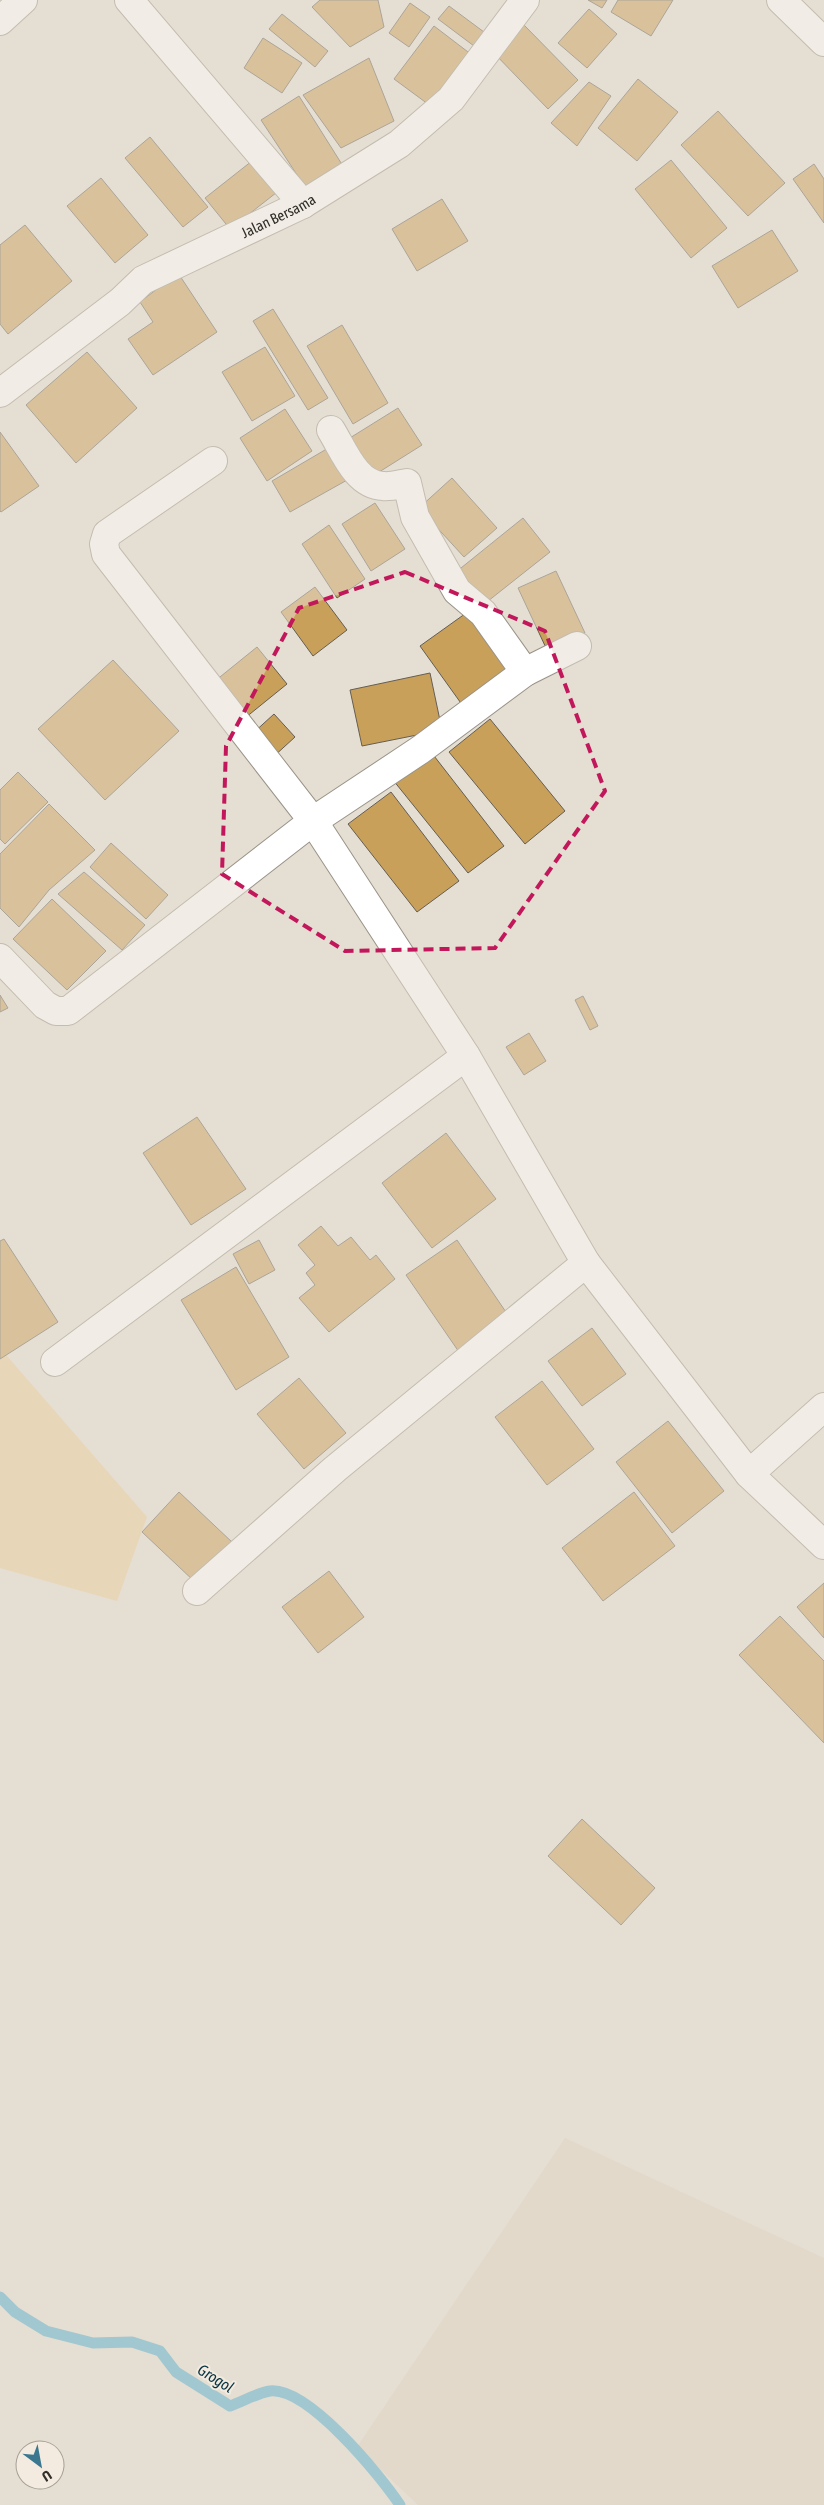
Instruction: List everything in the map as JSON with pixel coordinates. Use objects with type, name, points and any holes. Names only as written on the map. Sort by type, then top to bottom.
[{"type":"street","points":[[0,21],[23,0]]},
{"type":"street","points":[[129,0],[303,204]]},
{"type":"street","name":"Jalan Bersama","points":[[0,392],[120,302],[143,280],[303,204],[399,144],[451,98],[525,0]]},
{"type":"street","points":[[781,0],[824,42]]},
{"type":"street","points":[[331,430],[358,474],[367,483],[384,486],[407,483],[414,517],[457,591],[483,613],[525,672]]},
{"type":"street","points":[[213,461],[107,534],[104,544],[106,554],[313,821],[466,1056],[586,1263],[749,1474],[824,1545]]},
{"type":"street","points":[[0,958],[45,1005],[56,1012],[68,1011],[313,821],[420,750],[525,672],[577,646]]},
{"type":"street","points":[[55,1362],[466,1056]]},
{"type":"street","points":[[197,1591],[335,1470],[586,1263]]},
{"type":"street","points":[[749,1474],[824,1407]]},
{"type":"highlighted area","points":[[405,572],[545,631],[605,791],[495,948],[345,951],[222,874],[226,746],[299,608]]},
{"type":"shaded area","points":[[0,1348],[147,1517],[117,1601],[0,1568]]},
{"type":"shaded area","points":[[565,2138],[824,2258],[824,2505],[418,2505],[357,2447]]},
{"type":"building","points":[[320,0],[378,0],[384,27],[350,47],[312,7]]},
{"type":"building","points":[[588,0],[607,0],[602,8]]},
{"type":"building","points":[[618,0],[673,0],[651,36],[611,12]]},
{"type":"building","points":[[410,3],[430,17],[409,47],[389,33]]},
{"type":"building","points":[[449,6],[488,35],[478,49],[438,19]]},
{"type":"building","points":[[589,9],[617,34],[587,68],[558,43]]},
{"type":"building","points":[[282,14],[328,51],[315,67],[269,29]]},
{"type":"building","points":[[522,23],[578,80],[548,109],[492,51]]},
{"type":"building","points":[[434,26],[472,55],[432,107],[394,79]]},
{"type":"building","points":[[263,38],[302,63],[282,93],[244,68]]},
{"type":"building","points":[[369,58],[394,121],[341,148],[303,95]]},
{"type":"building","points":[[638,79],[678,112],[637,161],[598,128]]},
{"type":"building","points":[[589,82],[611,96],[577,146],[551,123]]},
{"type":"building","points":[[299,96],[343,166],[307,190],[261,120]]},
{"type":"building","points":[[718,111],[785,183],[748,216],[681,145]]},
{"type":"building","points":[[150,137],[208,207],[183,227],[125,158]]},
{"type":"building","points":[[257,157],[281,189],[230,229],[205,198]]},
{"type":"building","points":[[671,160],[727,228],[691,258],[635,189]]},
{"type":"building","points":[[814,164],[824,179],[824,223],[793,179]]},
{"type":"building","points":[[101,178],[148,235],[115,263],[67,206]]},
{"type":"building","points":[[442,199],[468,241],[417,271],[392,229]]},
{"type":"building","points":[[25,225],[72,281],[8,334],[0,324],[0,245]]},
{"type":"building","points":[[772,230],[798,271],[738,308],[712,266]]},
{"type":"building","points":[[178,273],[217,332],[153,375],[128,339],[153,322],[140,302]]},
{"type":"building","points":[[273,309],[328,398],[308,410],[253,321]]},
{"type":"building","points":[[342,325],[388,403],[353,424],[307,346]]},
{"type":"building","points":[[265,347],[295,396],[252,421],[222,372]]},
{"type":"building","points":[[87,352],[137,408],[76,463],[26,405]]},
{"type":"building","points":[[398,408],[422,445],[368,479],[345,441]]},
{"type":"building","points":[[285,409],[312,451],[267,481],[240,438]]},
{"type":"building","points":[[0,432],[39,486],[1,512],[0,511]]},
{"type":"building","points":[[330,447],[349,479],[290,512],[272,481]]},
{"type":"building","points":[[452,478],[497,528],[464,557],[419,508]]},
{"type":"building","points":[[375,503],[405,549],[371,571],[342,524]]},
{"type":"building","points":[[523,518],[550,552],[483,605],[456,572]]},
{"type":"building","points":[[329,525],[365,579],[337,598],[302,544]]},
{"type":"building","points":[[556,571],[585,633],[547,650],[518,588]]},
{"type":"building","points":[[315,587],[347,630],[313,656],[281,612]]},
{"type":"building","points":[[469,611],[512,672],[463,706],[420,646]]},
{"type":"building","points":[[257,647],[287,684],[245,718],[215,681]]},
{"type":"building","points":[[113,660],[179,731],[105,800],[38,729]]},
{"type":"building","points":[[430,673],[442,730],[362,746],[350,690]]},
{"type":"building","points":[[274,714],[295,737],[272,758],[251,735]]},
{"type":"building","points":[[490,719],[565,811],[525,844],[449,752]]},
{"type":"building","points":[[431,752],[504,846],[468,873],[393,780]]},
{"type":"building","points":[[18,772],[48,802],[5,844],[0,839],[0,790]]},
{"type":"building","points":[[391,792],[459,881],[417,912],[348,824]]},
{"type":"building","points":[[49,804],[95,850],[49,890],[19,927],[0,908],[0,854]]},
{"type":"building","points":[[111,843],[168,895],[146,919],[90,867]]},
{"type":"building","points":[[84,872],[145,925],[122,950],[58,894]]},
{"type":"building","points":[[52,899],[106,951],[67,990],[13,939]]},
{"type":"building","points":[[0,995],[8,1008],[0,1012]]},
{"type":"building","points":[[583,996],[598,1026],[590,1030],[575,1000]]},
{"type":"building","points":[[529,1033],[546,1061],[524,1075],[506,1047]]},
{"type":"building","points":[[197,1117],[246,1189],[191,1225],[143,1153]]},
{"type":"building","points":[[446,1133],[496,1199],[432,1248],[382,1183]]},
{"type":"building","points":[[321,1226],[338,1246],[351,1237],[370,1260],[376,1255],[395,1279],[329,1332],[299,1298],[315,1285],[306,1273],[315,1265],[298,1245]]},
{"type":"building","points":[[4,1239],[58,1322],[0,1359],[0,1241]]},
{"type":"building","points":[[259,1240],[275,1270],[249,1284],[233,1254]]},
{"type":"building","points":[[457,1240],[510,1318],[459,1352],[406,1275]]},
{"type":"building","points":[[236,1267],[289,1357],[236,1390],[181,1300]]},
{"type":"building","points":[[592,1328],[626,1374],[582,1406],[548,1361]]},
{"type":"building","points":[[299,1378],[346,1433],[304,1469],[257,1414]]},
{"type":"building","points":[[542,1381],[594,1449],[547,1485],[495,1417]]},
{"type":"building","points":[[668,1421],[724,1491],[672,1533],[616,1462]]},
{"type":"building","points":[[179,1492],[233,1543],[195,1582],[142,1532]]},
{"type":"building","points":[[634,1492],[675,1546],[603,1601],[562,1548]]},
{"type":"building","points":[[329,1571],[364,1617],[318,1653],[282,1607]]},
{"type":"building","points":[[824,1583],[824,1638],[797,1607]]},
{"type":"building","points":[[780,1616],[824,1661],[824,1743],[739,1655]]},
{"type":"building","points":[[582,1819],[655,1888],[621,1925],[548,1856]]},
{"type":"waterway","name":"Grogol","points":[[0,2297],[15,2312],[46,2331],[93,2343],[132,2342],[160,2351],[176,2372],[230,2406],[270,2391],[286,2394],[304,2403],[323,2417],[342,2435],[377,2474],[400,2505]]}]
